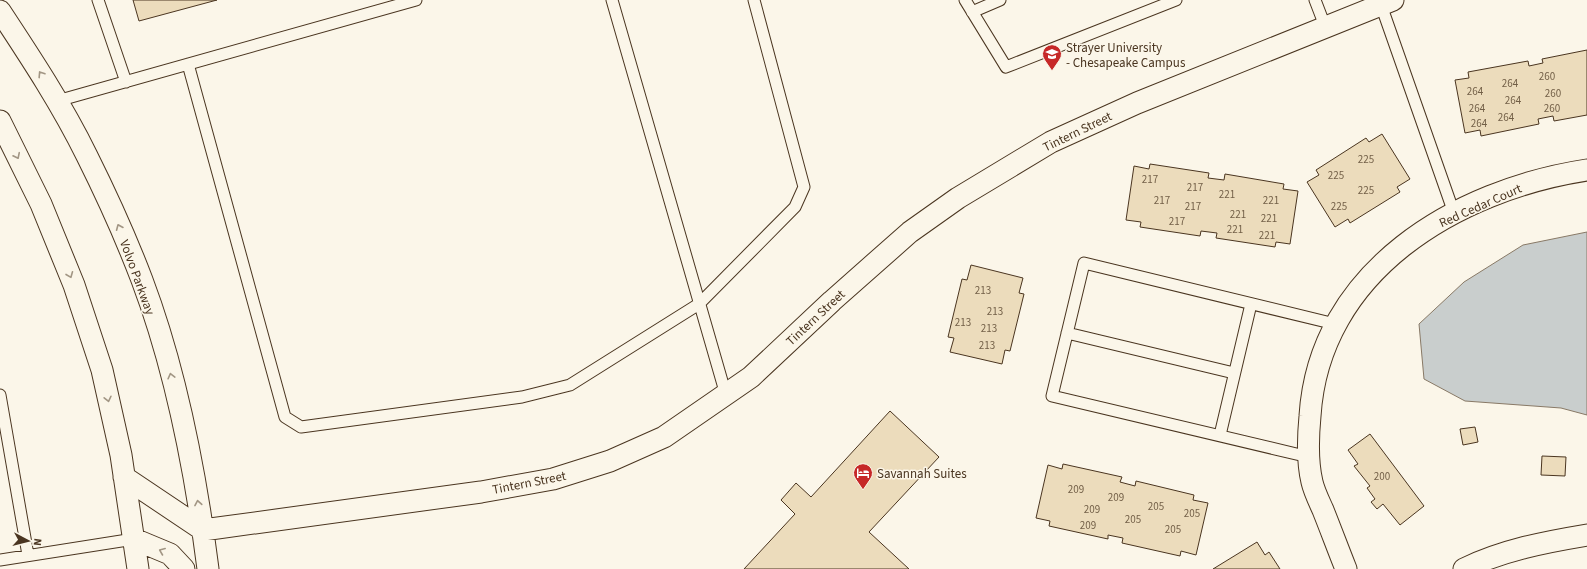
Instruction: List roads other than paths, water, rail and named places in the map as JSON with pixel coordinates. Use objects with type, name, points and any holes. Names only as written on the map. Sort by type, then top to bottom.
[{"type":"street","name":"Tintern Street","points":[[203,530],[481,492],[553,479],[610,461],[664,437],[751,377],[832,300],[910,232],[958,198],[1051,142],[1137,103],[1387,2]]},
{"type":"street","name":"Volvo Parkway","points":[[0,10],[57,101],[87,155],[142,281],[168,364],[181,416],[203,530],[208,569]]},
{"type":"street","points":[[0,121],[41,204],[74,285],[102,370],[124,477],[138,569]]},
{"type":"street","name":"Red Cedar Court","points":[[1346,569],[1312,483],[1308,439],[1311,395],[1322,352],[1335,324],[1368,277],[1400,247],[1454,213],[1506,191],[1558,174],[1587,170]]},
{"type":"street","points":[[124,477],[203,530]]},
{"type":"street","points":[[1464,569],[1479,562],[1536,543],[1587,535]]},
{"type":"street","points":[[134,539],[170,554],[184,569]]},
{"type":"lane","points":[[98,0],[126,82]]},
{"type":"lane","points":[[57,101],[416,0]]},
{"type":"lane","points":[[612,0],[726,395]]},
{"type":"lane","points":[[188,64],[285,417],[301,427],[522,396],[570,385],[699,304],[795,207],[804,187],[754,0]]},
{"type":"lane","points":[[965,0],[1006,67],[1176,0]]},
{"type":"lane","points":[[972,12],[1000,0]]},
{"type":"lane","points":[[1315,0],[1325,26]]},
{"type":"lane","points":[[1387,2],[1454,213]]},
{"type":"lane","points":[[1310,457],[1052,396],[1084,263],[1335,324]]},
{"type":"lane","points":[[1220,435],[1251,304]]},
{"type":"lane","points":[[1067,333],[1234,373]]},
{"type":"lane","points":[[0,395],[28,555]]},
{"type":"lane","points":[[0,560],[134,539]]},
{"type":"place","name":"Strayer University - Chesapeake Campus","points":[[1052,71]]},
{"type":"place","name":"Savannah Suites","points":[[863,490]]}]
